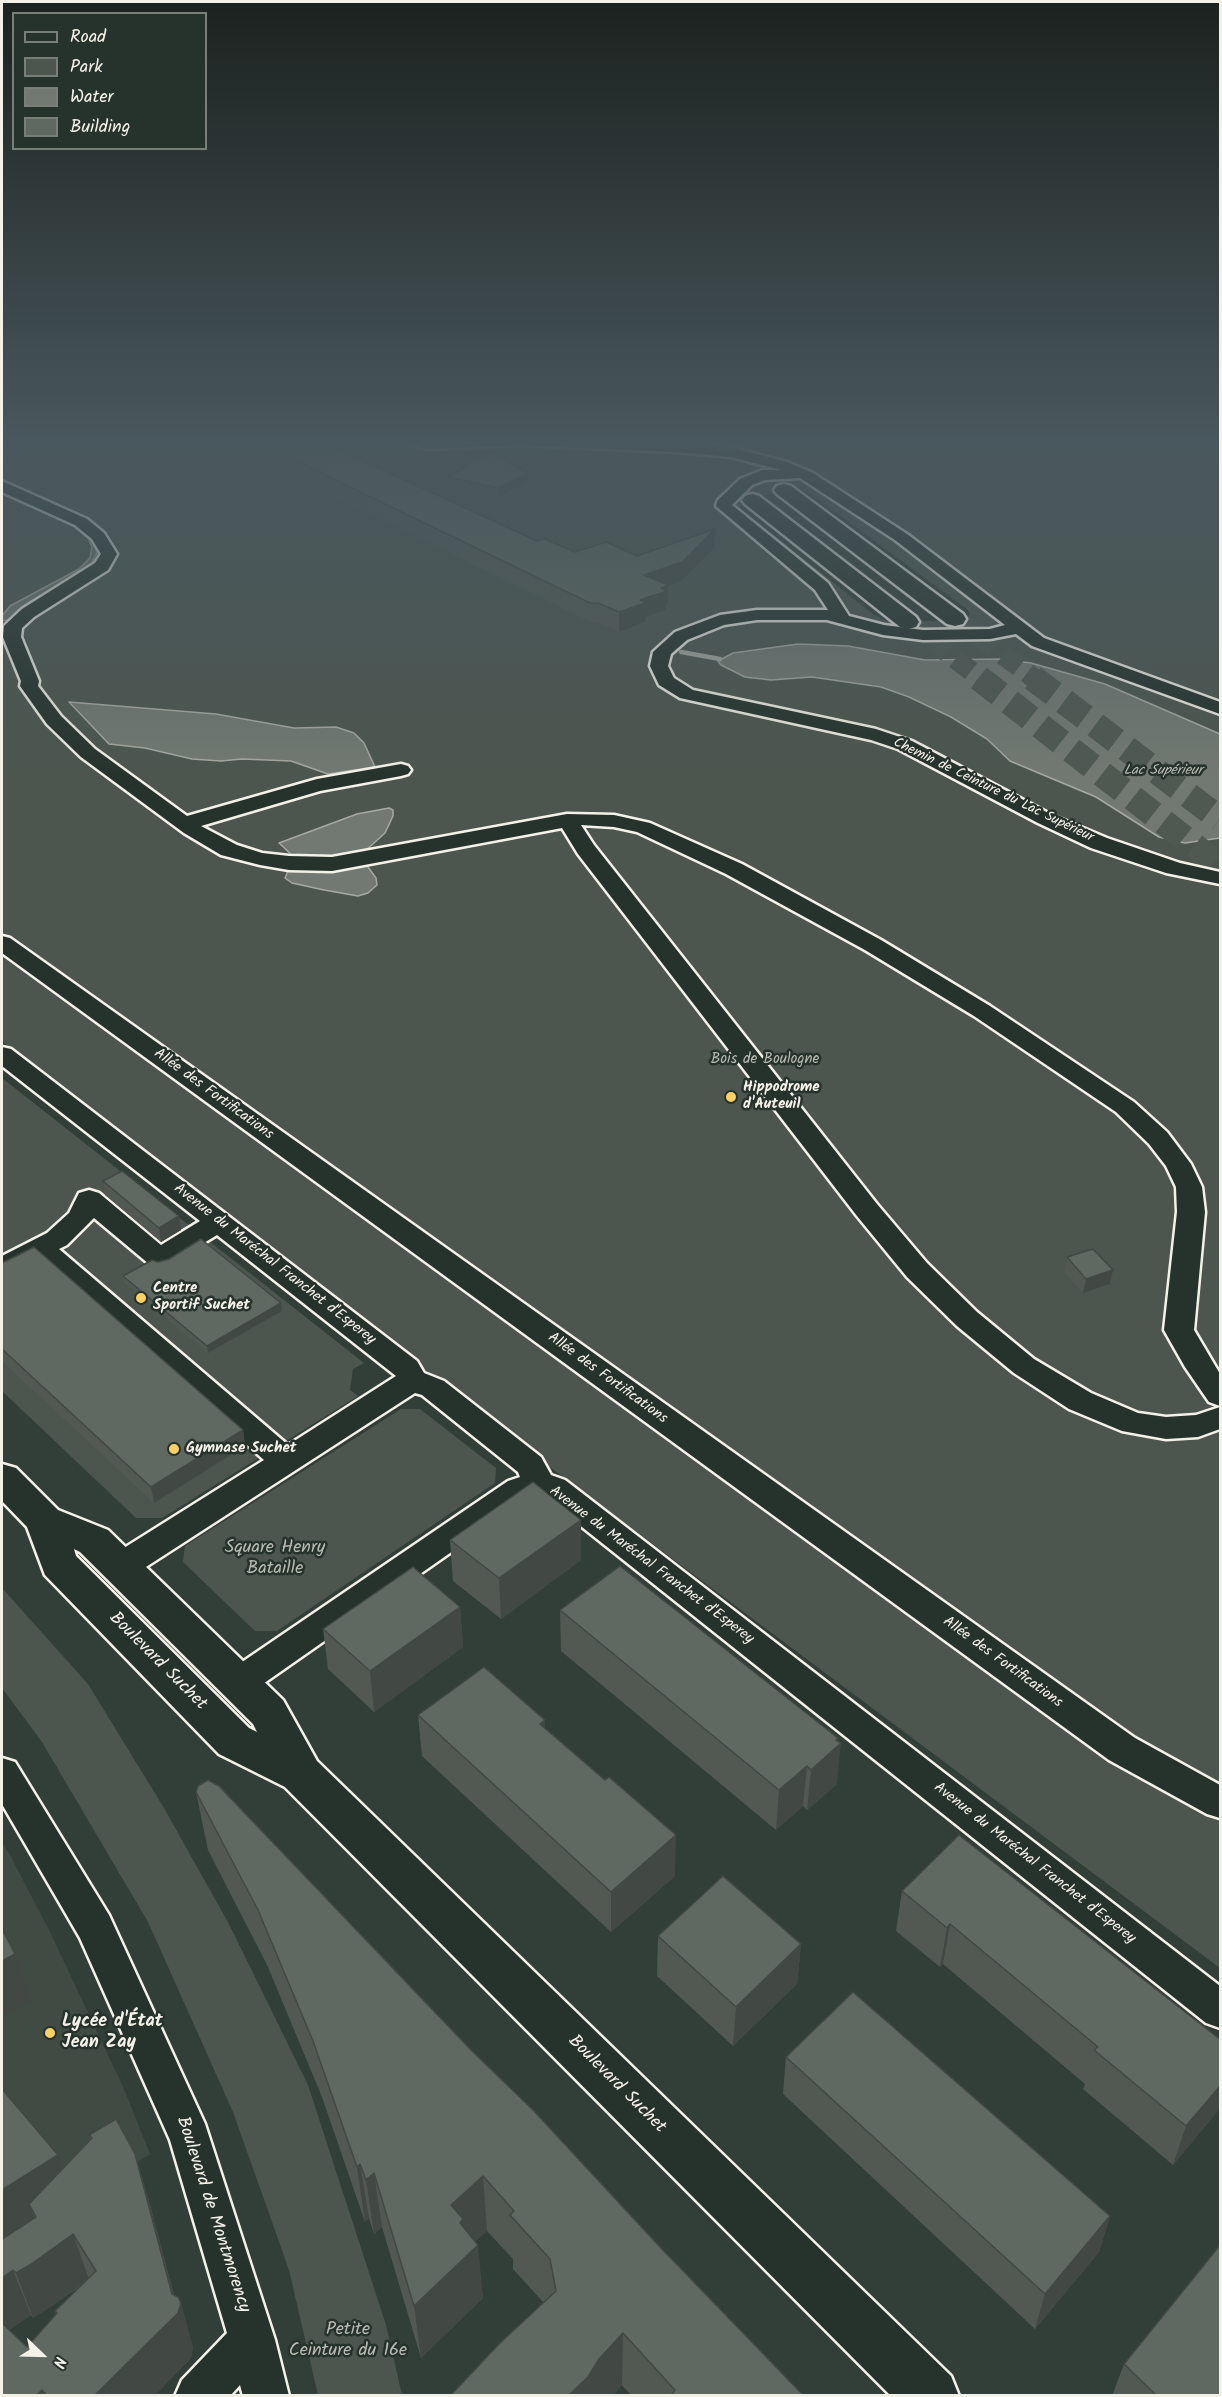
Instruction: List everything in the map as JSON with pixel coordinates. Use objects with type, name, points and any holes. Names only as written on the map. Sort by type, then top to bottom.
[{"type":"main road","points":[[820,553],[908,622]]},
{"type":"main road","points":[[867,553],[955,619]]},
{"type":"main road","name":"Boulevard Suchet","points":[[2,1478],[44,1520],[94,1541],[268,1712],[301,1774],[931,2396]]},
{"type":"main road","name":"Boulevard Suchet","points":[[44,1520],[59,1564],[234,1741],[301,1774]]},
{"type":"street","points":[[108,553],[102,566],[28,613],[13,626],[12,637],[30,681],[29,686],[54,720],[88,753],[184,824],[229,850],[260,859],[330,864],[567,820],[614,821],[643,827],[734,869],[873,945],[982,1011],[1125,1107],[1158,1138],[1178,1164],[1189,1187],[1191,1212],[1179,1330],[1195,1360],[1221,1395]]},
{"type":"street","points":[[779,553],[822,587],[842,618]]},
{"type":"street","points":[[921,553],[1038,642],[1221,708]]},
{"type":"street","points":[[53,574],[83,579]]},
{"type":"street","name":"Chemin de Ceinture du Lac Supérieur","points":[[1017,628],[990,634],[923,635],[884,630],[842,618],[790,613],[757,615],[720,620],[699,627],[672,641],[662,652],[659,666],[666,681],[687,694],[876,735],[905,746],[1045,819],[1099,843],[1174,868],[1221,878]]},
{"type":"street","points":[[184,824],[317,785],[401,770]]},
{"type":"street","points":[[567,820],[622,896],[867,1210],[917,1270],[967,1319],[1024,1366],[1080,1401],[1133,1423],[1166,1428],[1198,1425],[1221,1419]]},
{"type":"street","name":"Allée des Fortifications","points":[[2,944],[1122,1749],[1221,1803]]},
{"type":"street","name":"Avenue du Maréchal Franchet d'Esperey","points":[[2,1054],[407,1368],[413,1380],[433,1388],[530,1465],[538,1483],[554,1488],[1221,2010]]},
{"type":"street","points":[[2,1267],[41,1248],[71,1228],[81,1217],[89,1199],[159,1258],[219,1222]]},
{"type":"street","points":[[41,1248],[286,1461]]},
{"type":"street","points":[[120,1567],[413,1380]]},
{"type":"street","points":[[238,1683],[519,1489],[538,1483]]},
{"type":"street","name":"Boulevard de Montmorency","points":[[2,1773],[94,1927],[190,2138],[252,2340],[266,2396]]},
{"type":"street","points":[[198,2396],[252,2340]]},
{"type":"shaded area","name":"Lycée d'État Jean Zay","points":[[2,1843],[51,1934],[124,2089],[150,2154],[2,2247]]},
{"type":"green space","name":"Bois de Boulogne","points":[[2,553],[796,553],[874,615],[885,620],[904,623],[960,619],[970,615],[968,610],[891,553],[1220,553],[1220,1968],[535,1456],[2,1041]]},
{"type":"green space","name":"Centre Sportif Suchet","points":[[2,1078],[364,1363],[353,1369],[350,1390],[358,1396],[162,1518],[136,1518],[2,1391]]},
{"type":"green space","name":"Square Henry Bataille","points":[[401,1409],[420,1409],[496,1468],[495,1483],[277,1631],[255,1631],[183,1562],[185,1546]]},
{"type":"green space","name":"Petite Ceinture du 16e","points":[[2,1588],[88,1684],[164,1808],[229,1924],[308,2085],[386,2325],[402,2395],[318,2395],[289,2270],[233,2112],[148,1922],[42,1742],[2,1688]]},
{"type":"water","points":[[91,553],[97,553],[88,569],[30,602],[10,621],[2,620],[2,616],[10,606],[79,569],[90,558]]},
{"type":"water","name":"Lac Supérieur","points":[[798,644],[848,646],[925,660],[1003,659],[1031,663],[1105,684],[1220,734],[1220,838],[1185,843],[1159,837],[1096,797],[1010,761],[987,739],[951,717],[909,697],[881,687],[812,677],[771,680],[745,677],[721,665],[718,661],[733,653]]},
{"type":"water","points":[[69,702],[216,714],[294,728],[336,727],[354,733],[364,743],[375,767],[328,774],[291,761],[192,759],[145,748],[109,744]]},
{"type":"water","points":[[389,808],[393,810],[393,816],[385,833],[364,852],[348,856],[294,857],[279,843],[357,814]]},
{"type":"water","points":[[365,863],[376,878],[377,885],[368,893],[358,896],[292,883],[285,878],[288,871],[332,870]]},
{"type":"building","points":[[486,553],[630,553],[637,556],[646,553],[691,553],[682,562],[644,575],[668,585],[661,588],[667,591],[640,600],[645,603],[619,612],[598,603],[590,603]]},
{"type":"building","points":[[122,1171],[179,1216],[159,1228],[103,1181]]},
{"type":"building","points":[[201,1239],[281,1303],[207,1346],[123,1276],[152,1260],[158,1262],[169,1259]]},
{"type":"building","points":[[34,1247],[243,1430],[151,1487],[2,1349],[2,1263]]},
{"type":"building","points":[[1093,1249],[1113,1270],[1086,1279],[1067,1257]]},
{"type":"building","points":[[533,1482],[581,1520],[499,1578],[450,1540]]},
{"type":"building","points":[[620,1566],[838,1738],[836,1740],[841,1743],[811,1770],[807,1766],[779,1790],[560,1610]]},
{"type":"building","points":[[413,1567],[460,1607],[370,1671],[323,1629]]},
{"type":"building","points":[[484,1667],[545,1720],[540,1724],[605,1780],[609,1777],[676,1835],[611,1892],[418,1715]]},
{"type":"building","points":[[208,1780],[219,1786],[472,2051],[533,2110],[660,2247],[804,2396],[674,2396],[672,2394],[675,2390],[623,2333],[599,2359],[588,2377],[568,2396],[450,2396],[500,2343],[556,2291],[550,2259],[510,2215],[514,2211],[483,2176],[451,2205],[463,2219],[460,2223],[478,2245],[414,2306],[374,2173],[366,2180],[360,2164],[357,2167],[313,2041],[258,1910],[196,1792],[198,1786]]},
{"type":"building","points":[[959,1835],[1221,2040],[1221,2085],[1186,2126],[1094,2050],[1098,2047],[950,1924],[947,1928],[902,1891]]},
{"type":"building","points":[[723,1876],[801,1944],[736,2007],[658,1936]]},
{"type":"building","points":[[2,1929],[15,1954],[2,1961]]},
{"type":"building","points":[[853,1992],[1110,2216],[1045,2294],[786,2057]]},
{"type":"building","points":[[2,2089],[58,2155],[2,2190]]},
{"type":"building","points":[[116,2119],[135,2154],[172,2294],[178,2297],[181,2303],[178,2313],[94,2396],[47,2396],[42,2390],[36,2396],[2,2396],[2,2323],[27,2347],[57,2313],[55,2311],[96,2271],[73,2234],[30,2265],[16,2273],[13,2270],[2,2278],[2,2239],[36,2217],[29,2204],[92,2138],[89,2135]]},
{"type":"building","points":[[1221,2244],[1221,2396],[1157,2396],[1124,2364]]},
{"type":"waterway","points":[[681,652],[720,659]]},
{"type":"tunnel","points":[[955,619],[1035,679]]},
{"type":"tunnel","points":[[908,622],[981,679]]},
{"type":"tunnel","points":[[979,678],[1220,866]]},
{"type":"tunnel","points":[[1033,678],[1220,819]]},
{"type":"place","name":"Hippodrome d'Auteuil","points":[[731,1097]]},
{"type":"place","name":"Centre Sportif Suchet","points":[[141,1298]]},
{"type":"place","name":"Gymnase Suchet","points":[[174,1449]]},
{"type":"place","name":"Lycée d'État Jean Zay","points":[[50,2033]]}]
